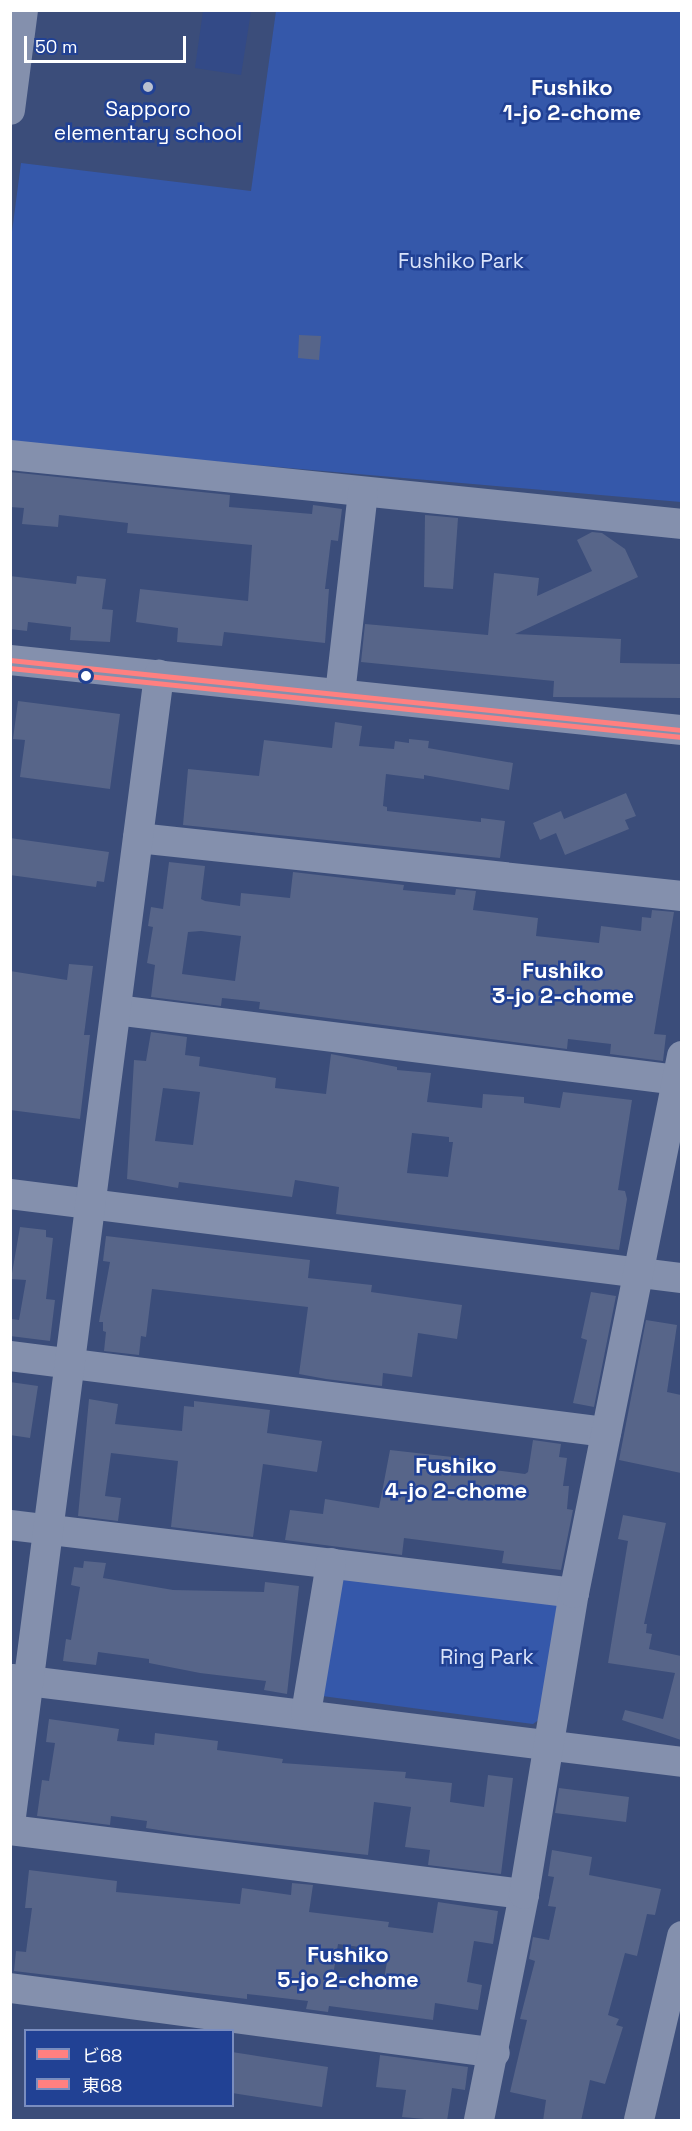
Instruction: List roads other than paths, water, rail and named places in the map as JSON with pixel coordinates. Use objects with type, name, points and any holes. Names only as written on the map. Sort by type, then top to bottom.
[{"type":"street","points":[[10,110],[23,10]]},
{"type":"street","points":[[10,455],[681,524]]},
{"type":"street","points":[[340,694],[363,492]]},
{"type":"street","points":[[10,660],[681,730]]},
{"type":"street","points":[[10,1824],[21,1680],[50,1529],[159,675]]},
{"type":"street","points":[[138,837],[681,896]]},
{"type":"street","points":[[116,1010],[679,1068],[574,1593],[546,1745],[525,1894],[495,2053],[479,2121]]},
{"type":"street","points":[[10,1194],[681,1278]]},
{"type":"street","points":[[10,1356],[606,1432]]},
{"type":"street","points":[[10,1525],[574,1593]]},
{"type":"street","points":[[306,1713],[331,1563]]},
{"type":"street","points":[[21,1680],[306,1713],[681,1762]]},
{"type":"street","points":[[10,1830],[525,1894]]},
{"type":"street","points":[[639,2121],[678,1970],[681,1936]]},
{"type":"street","points":[[10,1988],[495,2053]]},
{"type":"place","name":"Sapporo elementary school","points":[[148,87]]},
{"type":"district","name":"Fushiko 1-jo 2-chome","points":[[572,100]]},
{"type":"district","name":"Fushiko 3-jo 2-chome","points":[[563,982]]},
{"type":"district","name":"Fushiko 4-jo 2-chome","points":[[456,1478]]},
{"type":"district","name":"Fushiko 5-jo 2-chome","points":[[348,1967]]},
{"type":"park label","name":"Fushiko Park","points":[[461,261]]},
{"type":"park label","name":"Ring Park","points":[[487,1657]]}]
